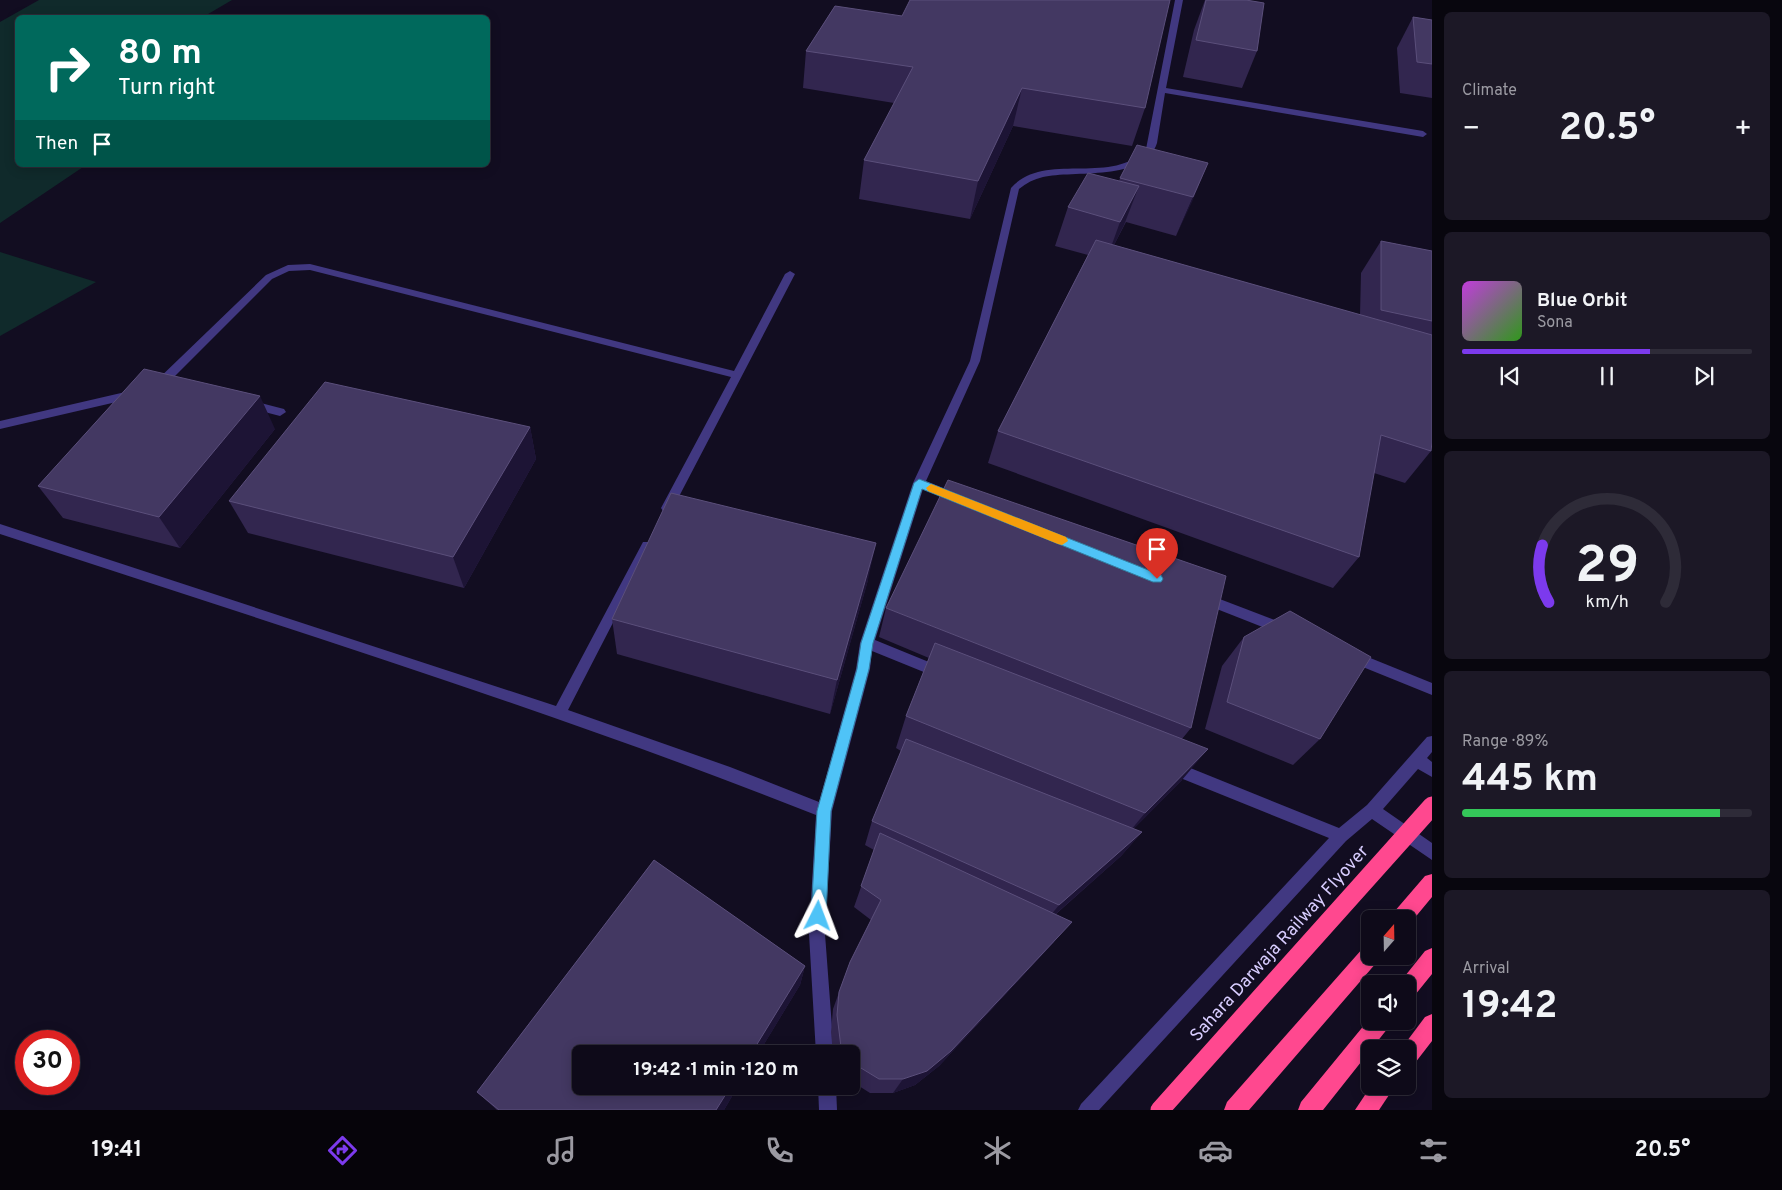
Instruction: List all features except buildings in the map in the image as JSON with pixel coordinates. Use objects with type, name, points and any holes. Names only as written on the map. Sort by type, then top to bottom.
[{"type":"highway","name":"Sahara Darwaja Railway Flyover","points":[[1160,1110],[1432,806]]},
{"type":"highway","points":[[1409,910],[1432,883]]},
{"type":"highway","points":[[1416,978],[1432,958]]},
{"type":"highway","points":[[1235,1110],[1361,964]]},
{"type":"highway","points":[[1416,1045],[1432,1024]]},
{"type":"highway","points":[[1309,1110],[1374,1030]]},
{"type":"highway","points":[[1366,1110],[1377,1095]]},
{"type":"street","points":[[823,1045],[817,934],[824,811],[863,669],[867,643],[919,483],[950,419],[974,361],[993,289],[1014,188],[1025,178],[1046,173],[1104,171],[1137,160],[1150,150],[1178,0]]},
{"type":"street","points":[[1162,90],[1423,134]]},
{"type":"street","points":[[0,425],[160,390],[269,278],[278,270],[290,266],[310,267],[737,374]]},
{"type":"street","points":[[558,714],[790,274]]},
{"type":"street","points":[[237,402],[280,412]]},
{"type":"street","points":[[919,483],[965,501]]},
{"type":"street","points":[[0,529],[558,714],[730,774],[824,811]]},
{"type":"street","points":[[1194,593],[1295,634]]},
{"type":"street","points":[[867,643],[958,680]]},
{"type":"street","points":[[1340,652],[1432,689]]},
{"type":"street","points":[[1087,1110],[1341,836],[1372,810],[1432,742]]},
{"type":"street","points":[[1417,760],[1432,770]]},
{"type":"street","points":[[1159,762],[1341,836]]},
{"type":"street","points":[[1372,810],[1432,852]]},
{"type":"street","points":[[827,1095],[828,1110]]},
{"type":"green space","points":[[39,0],[232,0],[206,15],[15,15],[15,167],[83,167],[0,223],[0,22]]},
{"type":"green space","points":[[0,252],[96,282],[0,336]]},
{"type":"slow traffic","points":[[931,488],[1062,541]]},
{"type":"route","points":[[818,916],[824,811],[863,669],[867,643],[919,483],[1157,579]]}]
